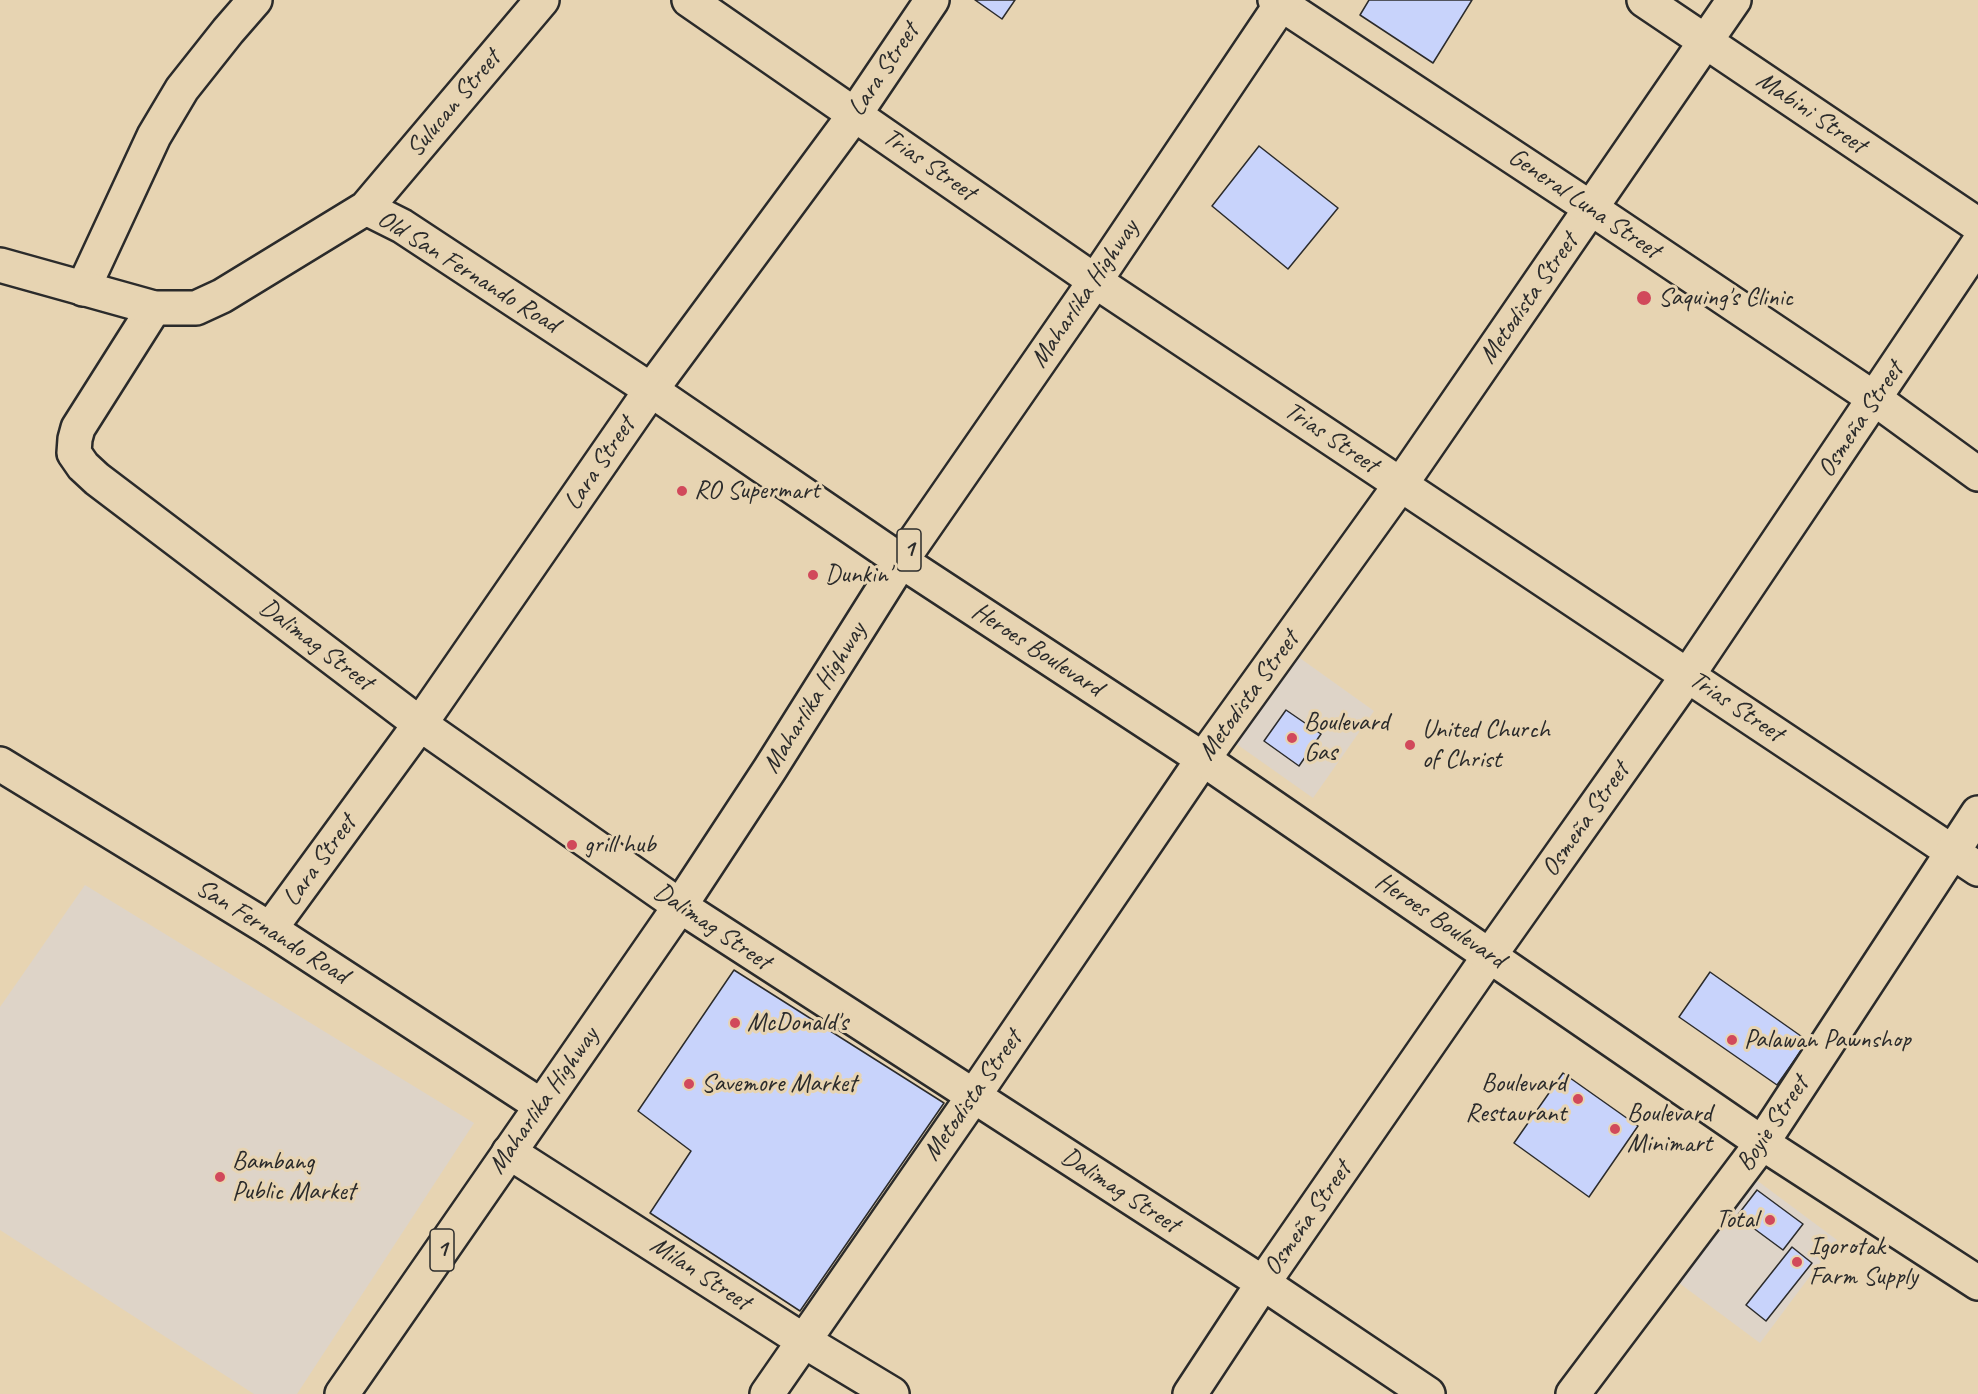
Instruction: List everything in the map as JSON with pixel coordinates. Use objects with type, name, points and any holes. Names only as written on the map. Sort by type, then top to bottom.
[{"type":"street","points":[[83,289],[154,136],[182,89],[255,0]]},
{"type":"street","name":"Sulucan Street","points":[[366,208],[542,0]]},
{"type":"street","name":"Trias Street","points":[[689,0],[1095,281],[1978,869]]},
{"type":"street","name":"Lara Street","points":[[270,930],[420,724],[651,390],[855,114],[932,0]]},
{"type":"street","name":"Mabini Street","points":[[1644,0],[1978,225]]},
{"type":"street","name":"Metodista Street","points":[[767,1394],[1203,759],[1401,484],[1734,0]]},
{"type":"street","name":"General Luna Street","points":[[1280,2],[1875,399],[1978,474]]},
{"type":"street","name":"Maharlika Highway","points":[[342,1394],[680,906],[770,769],[901,561],[1095,281],[1280,2]]},
{"type":"street","name":"Old San Fernando Road","points":[[0,265],[154,308],[196,308],[222,296],[366,208],[402,226],[651,390],[901,561]]},
{"type":"street","name":"Osmeña Street","points":[[1190,1394],[1263,1283],[1490,955],[1688,675],[1978,244]]},
{"type":"street","name":"Dalimag Street","points":[[154,308],[78,428],[74,453],[97,479],[420,724],[680,906],[1263,1283],[1428,1394]]},
{"type":"street","name":"Heroes Boulevard","points":[[901,561],[1203,759],[1762,1143],[1978,1283]]},
{"type":"street","name":"San Fernando Road","points":[[0,764],[270,930],[540,1105]]},
{"type":"street","name":"Boyie Street","points":[[1573,1394],[1762,1143],[1978,813]]},
{"type":"street","name":"Milan Street","points":[[509,1152],[804,1341],[892,1394]]},
{"type":"shaded area","points":[[1290,651],[1374,711],[1313,798],[1228,738]]},
{"type":"shaded area","name":"Bambang Public Market","points":[[85,885],[474,1123],[297,1394],[254,1394],[0,1230],[0,1007]]},
{"type":"shaded area","points":[[1751,1176],[1837,1240],[1760,1343],[1675,1280]]},
{"type":"building","points":[[975,0],[1015,0],[1002,19]]},
{"type":"building","points":[[1369,0],[1472,0],[1433,63],[1360,15]]},
{"type":"building","points":[[1259,146],[1338,208],[1288,269],[1212,206]]},
{"type":"building","name":"Boulevard Gas","points":[[1286,710],[1321,734],[1299,766],[1264,741]]},
{"type":"building","points":[[734,970],[944,1103],[800,1311],[650,1213],[691,1151],[638,1111]]},
{"type":"building","points":[[1710,972],[1808,1041],[1777,1085],[1679,1017]]},
{"type":"building","points":[[1563,1073],[1638,1126],[1589,1197],[1514,1143]]},
{"type":"building","name":"Total","points":[[1757,1190],[1803,1224],[1783,1250],[1737,1216]]},
{"type":"building","points":[[1792,1247],[1812,1263],[1766,1321],[1746,1305]]},
{"type":"place","name":"Saquing's Clinic","points":[[1644,298]]},
{"type":"place","name":"RO Supermart","points":[[682,491]]},
{"type":"place","name":"Dunkin'","points":[[813,575]]},
{"type":"place","name":"Boulevard Gas","points":[[1292,738]]},
{"type":"place","name":"United Church of Christ","points":[[1410,745]]},
{"type":"place","name":"grill hub","points":[[572,845]]},
{"type":"place","name":"McDonald's","points":[[735,1023]]},
{"type":"place","name":"Palawan Pawnshop","points":[[1732,1040]]},
{"type":"place","name":"Savemore Market","points":[[689,1084]]},
{"type":"place","name":"Boulevard Restaurant","points":[[1578,1099]]},
{"type":"place","name":"Boulevard Minimart","points":[[1615,1129]]},
{"type":"place","name":"Bambang Public Market","points":[[220,1177]]},
{"type":"place","name":"Total","points":[[1770,1220]]},
{"type":"place","name":"Igorotak Farm Supply","points":[[1797,1262]]}]
